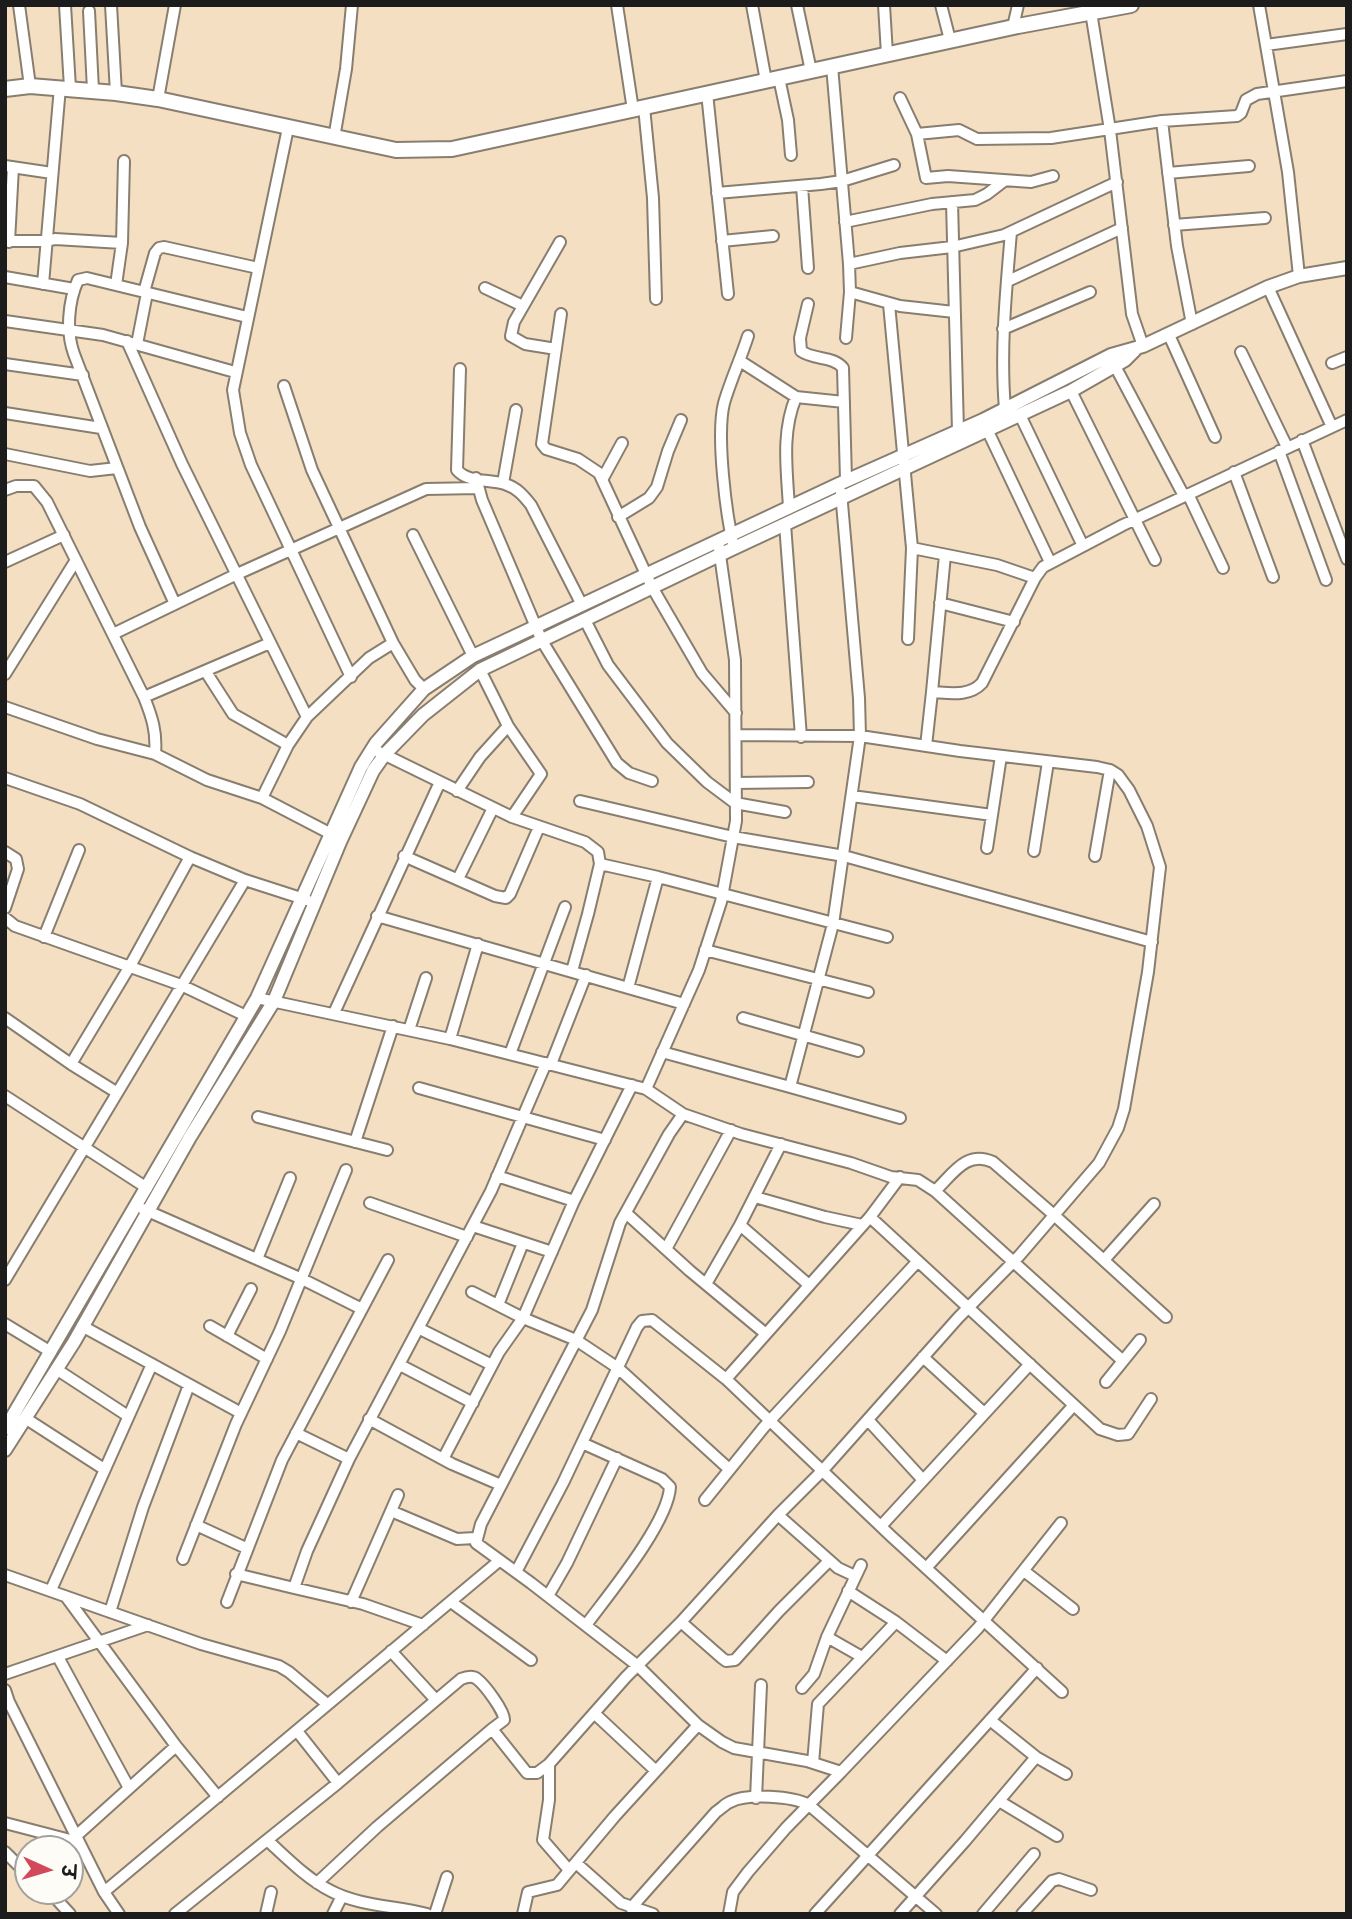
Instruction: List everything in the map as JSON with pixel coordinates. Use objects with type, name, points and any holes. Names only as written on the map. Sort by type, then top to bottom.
[{"type":"main road","points":[[5,89],[30,86],[116,93],[158,99],[396,150],[452,149],[950,40],[1131,5]]},
{"type":"street","points":[[19,5],[30,86]]},
{"type":"street","points":[[43,284],[52,173],[65,88],[65,5]]},
{"type":"street","points":[[111,5],[116,93]]},
{"type":"street","points":[[158,99],[175,5]]},
{"type":"street","points":[[334,138],[346,69],[352,5]]},
{"type":"street","points":[[618,5],[653,198],[656,299]]},
{"type":"street","points":[[752,5],[772,79],[788,120],[791,155]]},
{"type":"street","points":[[797,5],[811,71]]},
{"type":"street","points":[[884,5],[887,54]]},
{"type":"street","points":[[941,5],[950,40]]},
{"type":"street","points":[[1013,27],[1018,5]]},
{"type":"street","points":[[1259,5],[1288,172],[1299,276]]},
{"type":"street","points":[[89,11],[93,90]]},
{"type":"street","points":[[1091,12],[1110,130],[1132,314],[1139,348]]},
{"type":"street","points":[[1266,45],[1347,34]]},
{"type":"street","points":[[832,66],[849,264],[850,292],[846,338]]},
{"type":"street","points":[[917,134],[959,130],[974,138],[1051,138],[1162,121],[1237,116],[1249,97],[1347,81]]},
{"type":"street","points":[[707,93],[728,294]]},
{"type":"street","points":[[900,98],[917,134],[926,178],[948,176],[1031,182],[1054,176]]},
{"type":"street","points":[[1162,121],[1174,225],[1192,324]]},
{"type":"street","points":[[288,128],[233,390],[240,433],[251,465],[351,677]]},
{"type":"street","points":[[116,285],[122,243],[124,161]]},
{"type":"street","points":[[717,193],[842,181],[894,165]]},
{"type":"street","points":[[52,173],[9,166],[7,242],[55,239],[122,243]]},
{"type":"street","points":[[1168,173],[1249,166]]},
{"type":"street","points":[[845,222],[975,200],[1004,181]]},
{"type":"street","points":[[849,264],[900,253],[952,247],[1011,232],[1116,182]]},
{"type":"street","points":[[802,186],[808,268]]},
{"type":"street","points":[[952,202],[958,431]]},
{"type":"street","points":[[1174,225],[1265,218]]},
{"type":"street","points":[[1008,281],[1122,228]]},
{"type":"street","points":[[1005,409],[1002,376],[1003,329],[1011,232]]},
{"type":"street","points":[[722,241],[774,236]]},
{"type":"street","points":[[556,349],[525,344],[511,336],[514,322],[559,242]]},
{"type":"street","points":[[258,268],[171,248],[159,248],[151,263],[132,342],[171,440],[307,717]]},
{"type":"street","points":[[5,1450],[82,1326],[190,1138],[274,1001],[309,900],[336,837],[361,767],[379,751],[480,670],[720,555],[732,542],[789,508],[958,431],[1020,415],[1071,391],[1115,366],[1139,348],[1268,287],[1299,276],[1347,268]]},
{"type":"street","points":[[5,277],[74,289]]},
{"type":"street","points":[[176,604],[117,468],[74,354],[68,331],[74,289],[78,280],[83,278],[247,317]]},
{"type":"street","points":[[1268,287],[1332,426]]},
{"type":"street","points":[[485,288],[523,306]]},
{"type":"street","points":[[850,292],[889,304],[954,312]]},
{"type":"street","points":[[1003,329],[1090,292]]},
{"type":"street","points":[[790,1087],[833,923],[860,736],[842,498],[844,373],[841,364],[801,351],[800,338],[808,303]]},
{"type":"street","points":[[889,304],[912,548],[908,639]]},
{"type":"street","points":[[561,314],[542,444],[546,449],[588,463],[603,478],[618,517],[652,587],[702,673],[736,713]]},
{"type":"street","points":[[5,321],[103,335],[236,372]]},
{"type":"street","points":[[1169,335],[1215,437]]},
{"type":"street","points":[[732,542],[722,456],[724,402],[748,336]]},
{"type":"street","points":[[379,751],[424,689],[473,656],[718,541],[732,542],[785,524],[842,498],[985,426],[1005,409],[1111,355],[1139,348]]},
{"type":"street","points":[[1241,352],[1283,449],[1326,580]]},
{"type":"street","points":[[1332,363],[1347,357]]},
{"type":"street","points":[[740,361],[796,397],[844,402]]},
{"type":"street","points":[[5,364],[83,375]]},
{"type":"street","points":[[1115,366],[1223,568]]},
{"type":"street","points":[[460,369],[457,470],[477,483],[535,627],[617,763],[629,773],[652,781]]},
{"type":"street","points":[[284,386],[297,432],[312,470],[393,643],[415,680],[424,689]]},
{"type":"street","points":[[1071,391],[1155,560]]},
{"type":"street","points":[[789,508],[785,438],[789,413],[796,397]]},
{"type":"street","points":[[503,483],[516,410]]},
{"type":"street","points":[[5,413],[101,428]]},
{"type":"street","points":[[1020,415],[1083,545]]},
{"type":"street","points":[[932,692],[967,693],[976,690],[1035,578],[1050,562],[1347,419]]},
{"type":"street","points":[[618,517],[649,498],[657,486],[681,420]]},
{"type":"street","points":[[985,426],[1050,562]]},
{"type":"street","points":[[1303,440],[1346,551]]},
{"type":"street","points":[[603,478],[622,443]]},
{"type":"street","points":[[5,454],[90,471],[117,468]]},
{"type":"street","points":[[1234,472],[1273,577]]},
{"type":"street","points":[[113,634],[235,575],[426,489],[477,483],[503,483],[521,493],[531,505],[582,605]]},
{"type":"street","points":[[9,487],[26,484],[34,486],[64,535],[155,723],[155,754]]},
{"type":"street","points":[[785,524],[801,737]]},
{"type":"street","points":[[413,534],[473,656]]},
{"type":"street","points":[[5,562],[64,535]]},
{"type":"street","points":[[646,1090],[705,950],[722,895],[736,821],[735,660],[718,541]]},
{"type":"street","points":[[912,548],[997,565],[1035,578]]},
{"type":"street","points":[[926,746],[945,555]]},
{"type":"street","points":[[5,674],[76,560]]},
{"type":"street","points":[[940,603],[1014,622]]},
{"type":"street","points":[[585,620],[608,665],[667,743],[707,782],[735,803],[785,811]]},
{"type":"street","points":[[144,697],[270,643]]},
{"type":"street","points":[[262,799],[288,744],[307,717],[369,658],[393,643]]},
{"type":"street","points":[[480,670],[508,726],[541,774],[512,817]]},
{"type":"street","points":[[206,671],[233,715],[288,744]]},
{"type":"street","points":[[5,707],[107,742],[155,754],[207,780],[262,799],[336,837]]},
{"type":"street","points":[[457,791],[480,758],[508,726]]},
{"type":"street","points":[[492,1729],[527,1773],[537,1773],[549,1764],[1013,1262],[1099,1163],[1118,1128],[1124,1109],[1152,942],[1160,867],[1156,851],[1129,790],[1118,775],[1110,770],[860,736],[736,735]]},
{"type":"street","points":[[379,751],[512,817],[596,848],[600,864],[572,971]]},
{"type":"street","points":[[987,848],[1001,756]]},
{"type":"street","points":[[1034,851],[1048,762]]},
{"type":"street","points":[[1095,856],[1110,770]]},
{"type":"street","points":[[5,778],[80,804],[190,857],[245,880],[309,900]]},
{"type":"street","points":[[334,1013],[440,782]]},
{"type":"street","points":[[736,783],[808,782]]},
{"type":"street","points":[[852,796],[992,815]]},
{"type":"street","points":[[580,801],[733,837],[844,856],[1152,942]]},
{"type":"street","points":[[458,879],[493,808]]},
{"type":"street","points":[[404,856],[495,896],[506,898],[539,827]]},
{"type":"street","points":[[44,937],[79,850]]},
{"type":"street","points":[[5,852],[16,859],[18,869],[5,908]]},
{"type":"street","points":[[71,1064],[130,966],[190,857]]},
{"type":"street","points":[[600,864],[887,937]]},
{"type":"street","points":[[628,988],[658,877]]},
{"type":"street","points":[[5,1280],[8,1267],[84,1149],[245,880]]},
{"type":"street","points":[[5,1429],[257,998],[309,900]]},
{"type":"street","points":[[510,1054],[565,907]]},
{"type":"street","points":[[377,916],[684,1004]]},
{"type":"street","points":[[5,918],[15,926],[181,985],[246,1016]]},
{"type":"street","points":[[450,1039],[478,944]]},
{"type":"street","points":[[705,950],[868,992]]},
{"type":"street","points":[[294,1588],[307,1551],[369,1419],[419,1329],[497,1176],[586,975]]},
{"type":"street","points":[[409,1030],[426,978]]},
{"type":"street","points":[[257,998],[450,1039],[632,1085],[646,1090],[683,1114],[731,1130],[918,1180],[934,1191],[1123,1361]]},
{"type":"street","points":[[5,1018],[116,1092]]},
{"type":"street","points":[[743,1018],[858,1051]]},
{"type":"street","points":[[355,1142],[393,1026]]},
{"type":"street","points":[[662,1052],[900,1118]]},
{"type":"street","points":[[443,1459],[492,1366],[523,1318],[575,1201],[632,1085]]},
{"type":"street","points":[[419,1088],[605,1140]]},
{"type":"street","points":[[5,1096],[147,1188]]},
{"type":"street","points":[[683,1114],[669,1134],[620,1223],[592,1310],[475,1538],[478,1546],[638,1666],[698,1725],[734,1748],[813,1763],[841,1772]]},
{"type":"street","points":[[258,1117],[387,1150]]},
{"type":"street","points":[[666,1249],[731,1130]]},
{"type":"street","points":[[706,1284],[740,1226],[781,1144]]},
{"type":"street","points":[[934,1191],[967,1160],[983,1158],[993,1162],[1166,1317]]},
{"type":"street","points":[[183,1559],[241,1413],[302,1279],[346,1170]]},
{"type":"street","points":[[497,1176],[575,1201]]},
{"type":"street","points":[[726,1379],[866,1221],[900,1177]]},
{"type":"street","points":[[257,1259],[290,1178]]},
{"type":"street","points":[[755,1197],[825,1217],[866,1221],[918,1261],[1100,1429],[1125,1435],[1131,1432],[1151,1399]]},
{"type":"street","points":[[370,1203],[467,1237]]},
{"type":"street","points":[[1104,1260],[1154,1204]]},
{"type":"street","points":[[137,1206],[302,1279],[362,1310]]},
{"type":"street","points":[[626,1213],[766,1334]]},
{"type":"street","points":[[473,1226],[552,1252]]},
{"type":"street","points":[[740,1226],[809,1285]]},
{"type":"street","points":[[498,1306],[523,1242]]},
{"type":"street","points":[[227,1602],[282,1460],[388,1260]]},
{"type":"street","points":[[705,1500],[769,1421],[918,1261]]},
{"type":"street","points":[[227,1336],[251,1289]]},
{"type":"street","points":[[472,1292],[523,1318],[576,1340],[618,1368],[729,1469]]},
{"type":"street","points":[[516,1572],[637,1327],[642,1321],[652,1320],[666,1328],[726,1379],[892,1537],[1062,1692]]},
{"type":"street","points":[[5,1324],[51,1352]]},
{"type":"street","points":[[82,1326],[241,1413]]},
{"type":"street","points":[[210,1326],[267,1359]]},
{"type":"street","points":[[419,1329],[492,1366]]},
{"type":"street","points":[[1106,1382],[1140,1340]]},
{"type":"street","points":[[923,1357],[984,1413]]},
{"type":"street","points":[[51,1590],[152,1364]]},
{"type":"street","points":[[882,1525],[1030,1364]]},
{"type":"street","points":[[400,1365],[473,1402]]},
{"type":"street","points":[[56,1369],[128,1416]]},
{"type":"street","points":[[110,1612],[143,1507],[189,1385]]},
{"type":"street","points":[[927,1567],[1074,1405]]},
{"type":"street","points":[[25,1418],[104,1469]]},
{"type":"street","points":[[369,1419],[443,1459],[501,1485]]},
{"type":"street","points":[[868,1420],[923,1480]]},
{"type":"street","points":[[296,1433],[349,1460]]},
{"type":"street","points":[[582,1443],[662,1479],[670,1487],[666,1506],[640,1552],[586,1625]]},
{"type":"street","points":[[548,1596],[618,1458]]},
{"type":"street","points":[[351,1602],[398,1495]]},
{"type":"street","points":[[391,1511],[457,1539],[475,1538]]},
{"type":"street","points":[[778,1515],[829,1561],[855,1576]]},
{"type":"street","points":[[729,1914],[733,1892],[786,1828],[984,1621],[1062,1523]]},
{"type":"street","points":[[196,1525],[246,1548]]},
{"type":"street","points":[[104,1892],[499,1561]]},
{"type":"street","points":[[681,1622],[726,1661],[735,1660],[829,1561]]},
{"type":"street","points":[[802,1688],[814,1674],[827,1637],[860,1565]]},
{"type":"street","points":[[1024,1571],[1073,1609]]},
{"type":"street","points":[[236,1574],[351,1602],[424,1625]]},
{"type":"street","points":[[5,1575],[148,1625],[279,1666],[327,1704]]},
{"type":"street","points":[[848,1591],[896,1622],[947,1661]]},
{"type":"street","points":[[67,1598],[176,1746],[218,1797]]},
{"type":"street","points":[[451,1602],[531,1660]]},
{"type":"street","points":[[813,1763],[818,1704],[896,1622]]},
{"type":"street","points":[[5,1674],[148,1625]]},
{"type":"street","points":[[827,1637],[862,1657]]},
{"type":"street","points":[[391,1651],[435,1699]]},
{"type":"street","points":[[58,1657],[129,1788]]},
{"type":"street","points":[[815,1914],[1037,1668]]},
{"type":"street","points":[[175,1914],[338,1783],[435,1699],[467,1676],[477,1678],[505,1714],[503,1720],[377,1827],[317,1883]]},
{"type":"street","points":[[757,1798],[761,1685]]},
{"type":"street","points":[[5,1690],[70,1835]]},
{"type":"street","points":[[594,1713],[656,1772]]},
{"type":"street","points":[[990,1720],[1036,1757],[1066,1774]]},
{"type":"street","points":[[523,1914],[528,1892],[552,1887],[698,1725]]},
{"type":"street","points":[[297,1731],[338,1783]]},
{"type":"street","points":[[80,1835],[176,1746]]},
{"type":"street","points":[[900,1914],[1036,1757]]},
{"type":"street","points":[[549,1764],[548,1818],[543,1840],[621,1903],[653,1914]]},
{"type":"street","points":[[631,1908],[716,1812],[731,1801],[790,1798],[809,1805],[936,1914]]},
{"type":"street","points":[[999,1801],[1057,1836]]},
{"type":"street","points":[[5,1823],[48,1835]]},
{"type":"street","points":[[267,1840],[317,1883],[342,1896],[379,1909],[427,1914]]},
{"type":"street","points":[[982,1914],[1034,1854]]},
{"type":"street","points":[[84,1860],[119,1914]]},
{"type":"street","points":[[435,1914],[447,1877]]},
{"type":"street","points":[[1022,1914],[1052,1881],[1066,1881],[1091,1890]]},
{"type":"street","points":[[266,1914],[271,1892]]},
{"type":"street","points":[[333,1914],[342,1896]]}]
